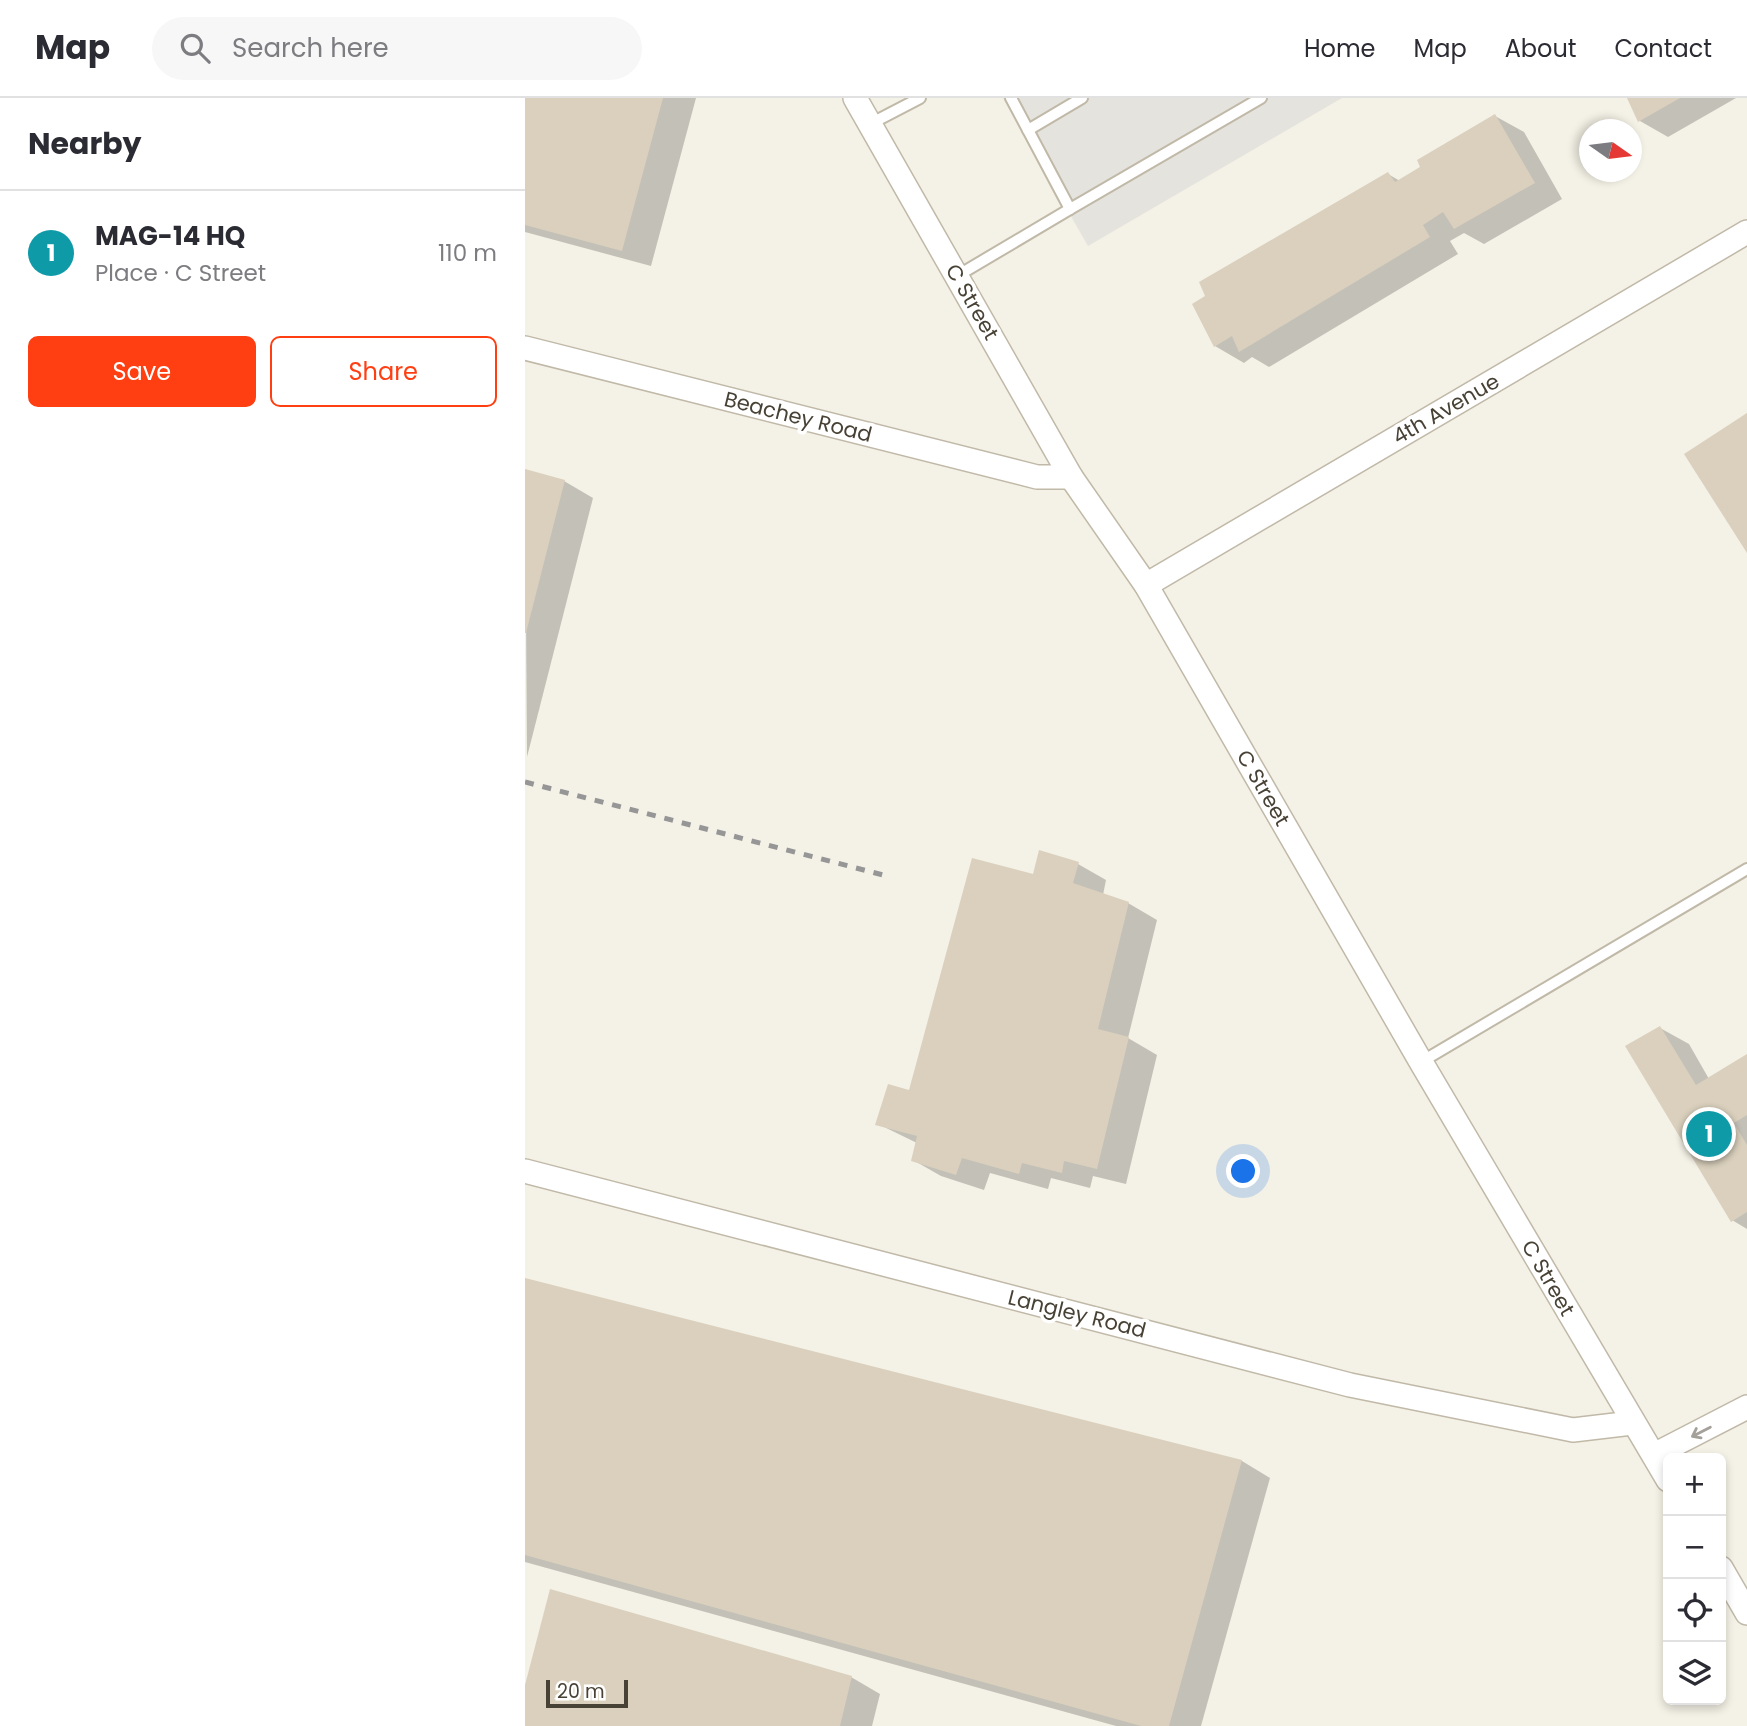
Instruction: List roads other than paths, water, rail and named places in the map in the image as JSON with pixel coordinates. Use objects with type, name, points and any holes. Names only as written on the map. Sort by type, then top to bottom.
[{"type":"street","name":"C Street","points":[[855,98],[1072,477],[1146,585],[1421,1062],[1632,1423],[1663,1471]]},
{"type":"street","name":"4th Avenue","points":[[1146,585],[1747,232]]},
{"type":"street","name":"Beachey Road","points":[[525,348],[1037,477],[1072,477]]},
{"type":"street","name":"Langley Road","points":[[525,1171],[1350,1385],[1573,1430],[1632,1423]]},
{"type":"street","points":[[1654,1455],[1747,1407]]},
{"type":"street","points":[[1726,1577],[1747,1613]]},
{"type":"lane","points":[[870,124],[920,98]]},
{"type":"lane","points":[[1011,98],[1070,209]]},
{"type":"lane","points":[[1028,130],[1082,98]]},
{"type":"lane","points":[[957,276],[1261,98]]},
{"type":"lane","points":[[1421,1062],[1747,869]]},
{"type":"railway","points":[[525,782],[887,876]]},
{"type":"place","name":"MAG-14 HQ","points":[[1709,1134]]}]
